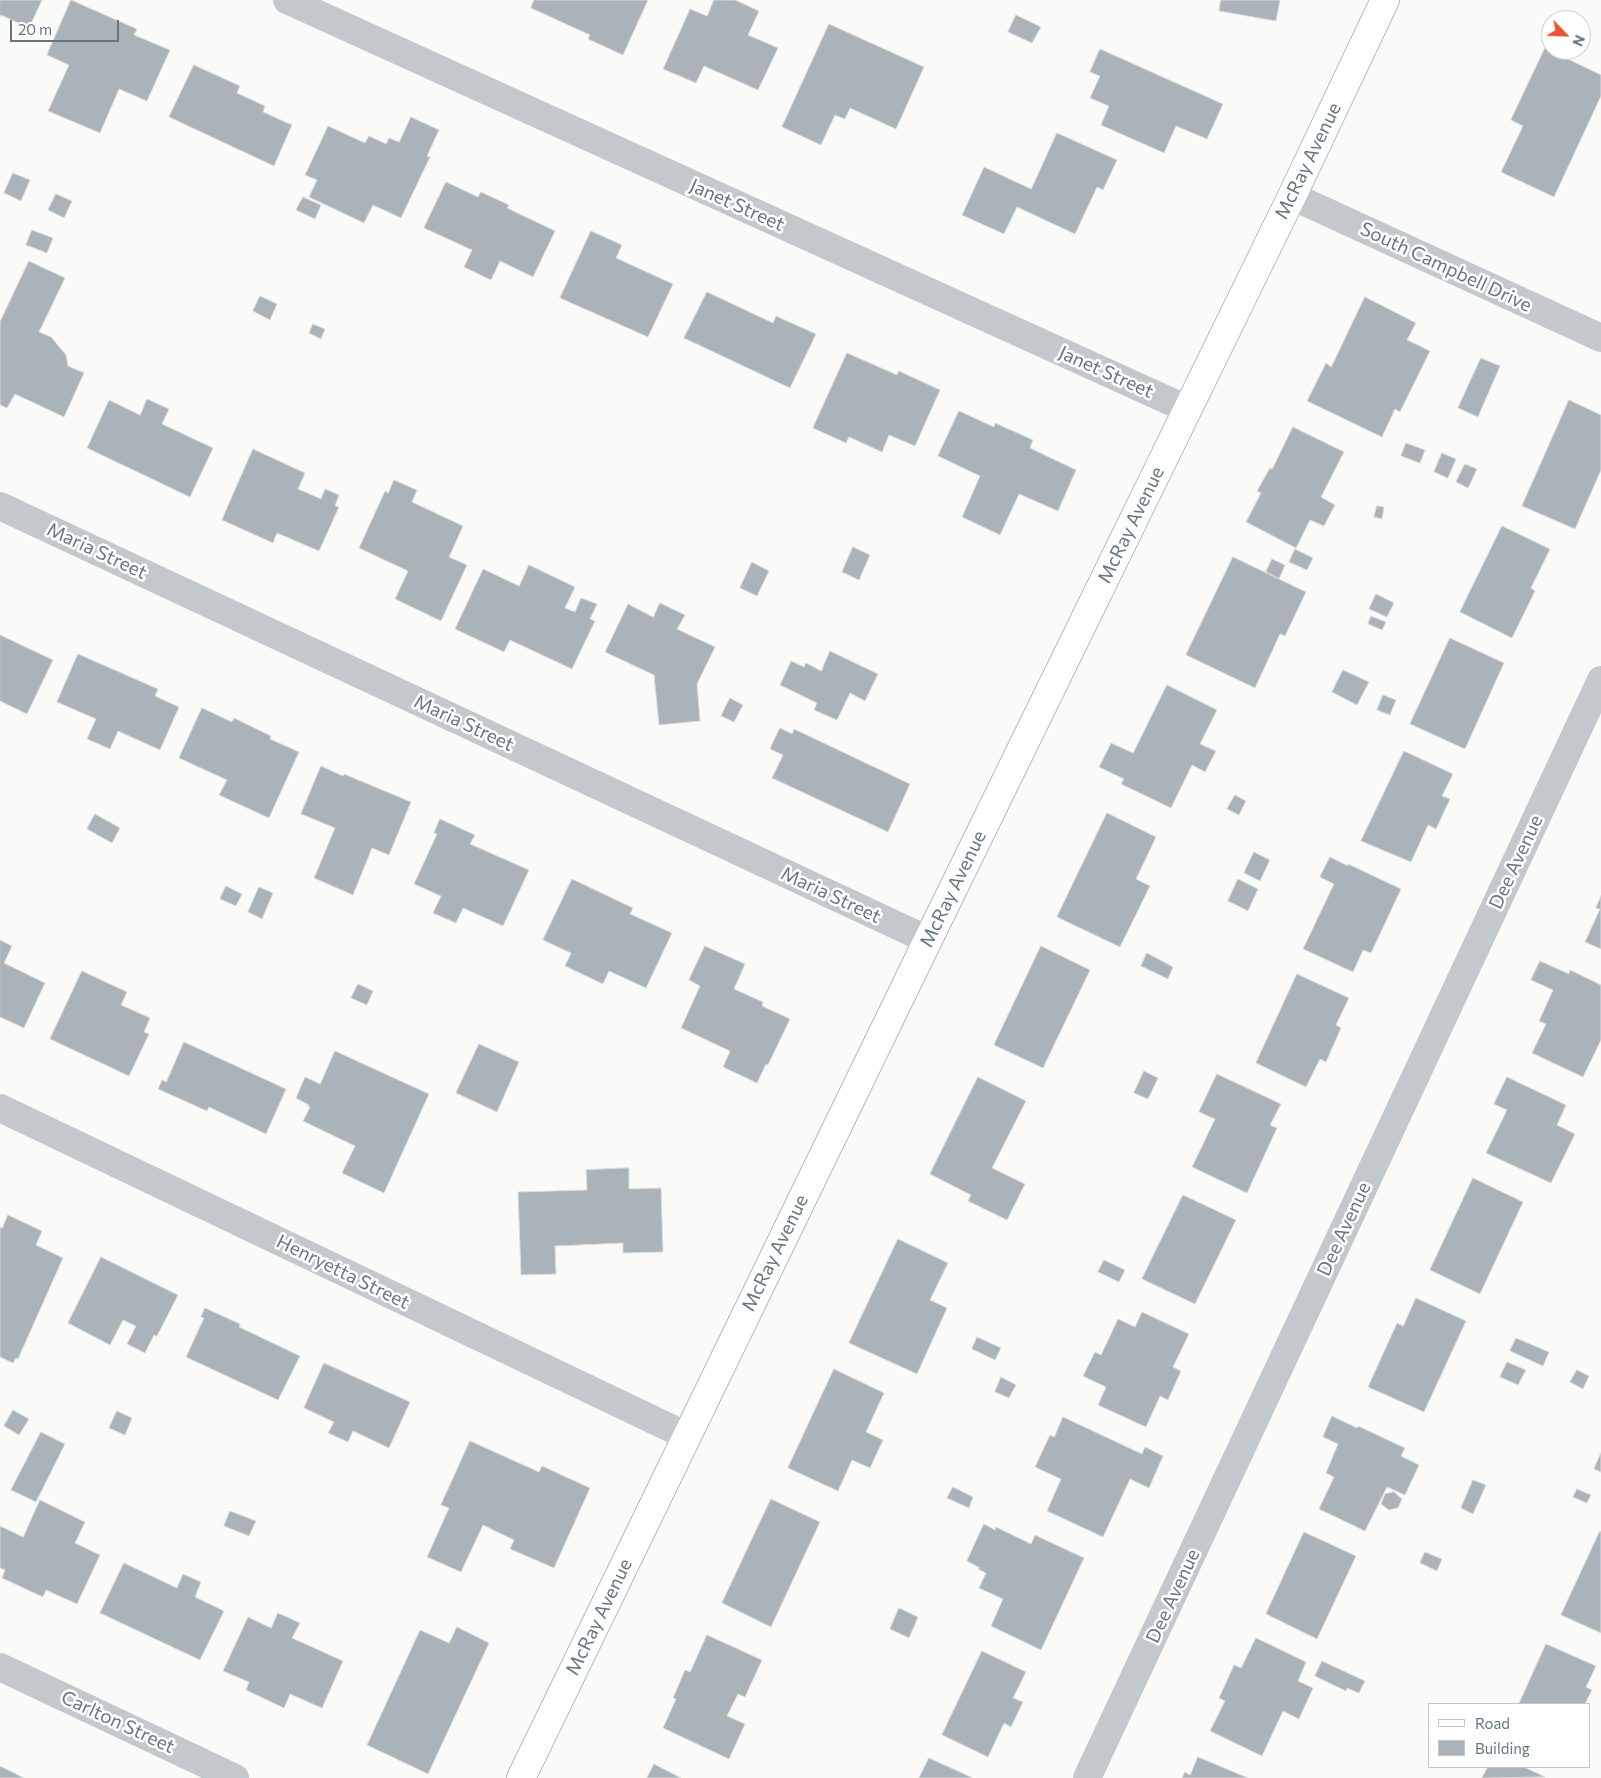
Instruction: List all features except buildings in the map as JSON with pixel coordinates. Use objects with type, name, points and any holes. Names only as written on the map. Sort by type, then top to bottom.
[{"type":"street","name":"Janet Street","points":[[287,0],[1187,409]]},
{"type":"street","name":"McRay Avenue","points":[[521,1778],[1292,196],[1385,0]]},
{"type":"street","name":"South Campbell Drive","points":[[1292,196],[1601,338]]},
{"type":"street","name":"Maria Street","points":[[0,506],[928,940]]},
{"type":"street","name":"Dee Avenue","points":[[1087,1778],[1601,680]]},
{"type":"street","name":"Henryetta Street","points":[[0,1108],[687,1436]]},
{"type":"street","name":"Carlton Street","points":[[0,1667],[236,1778]]}]
